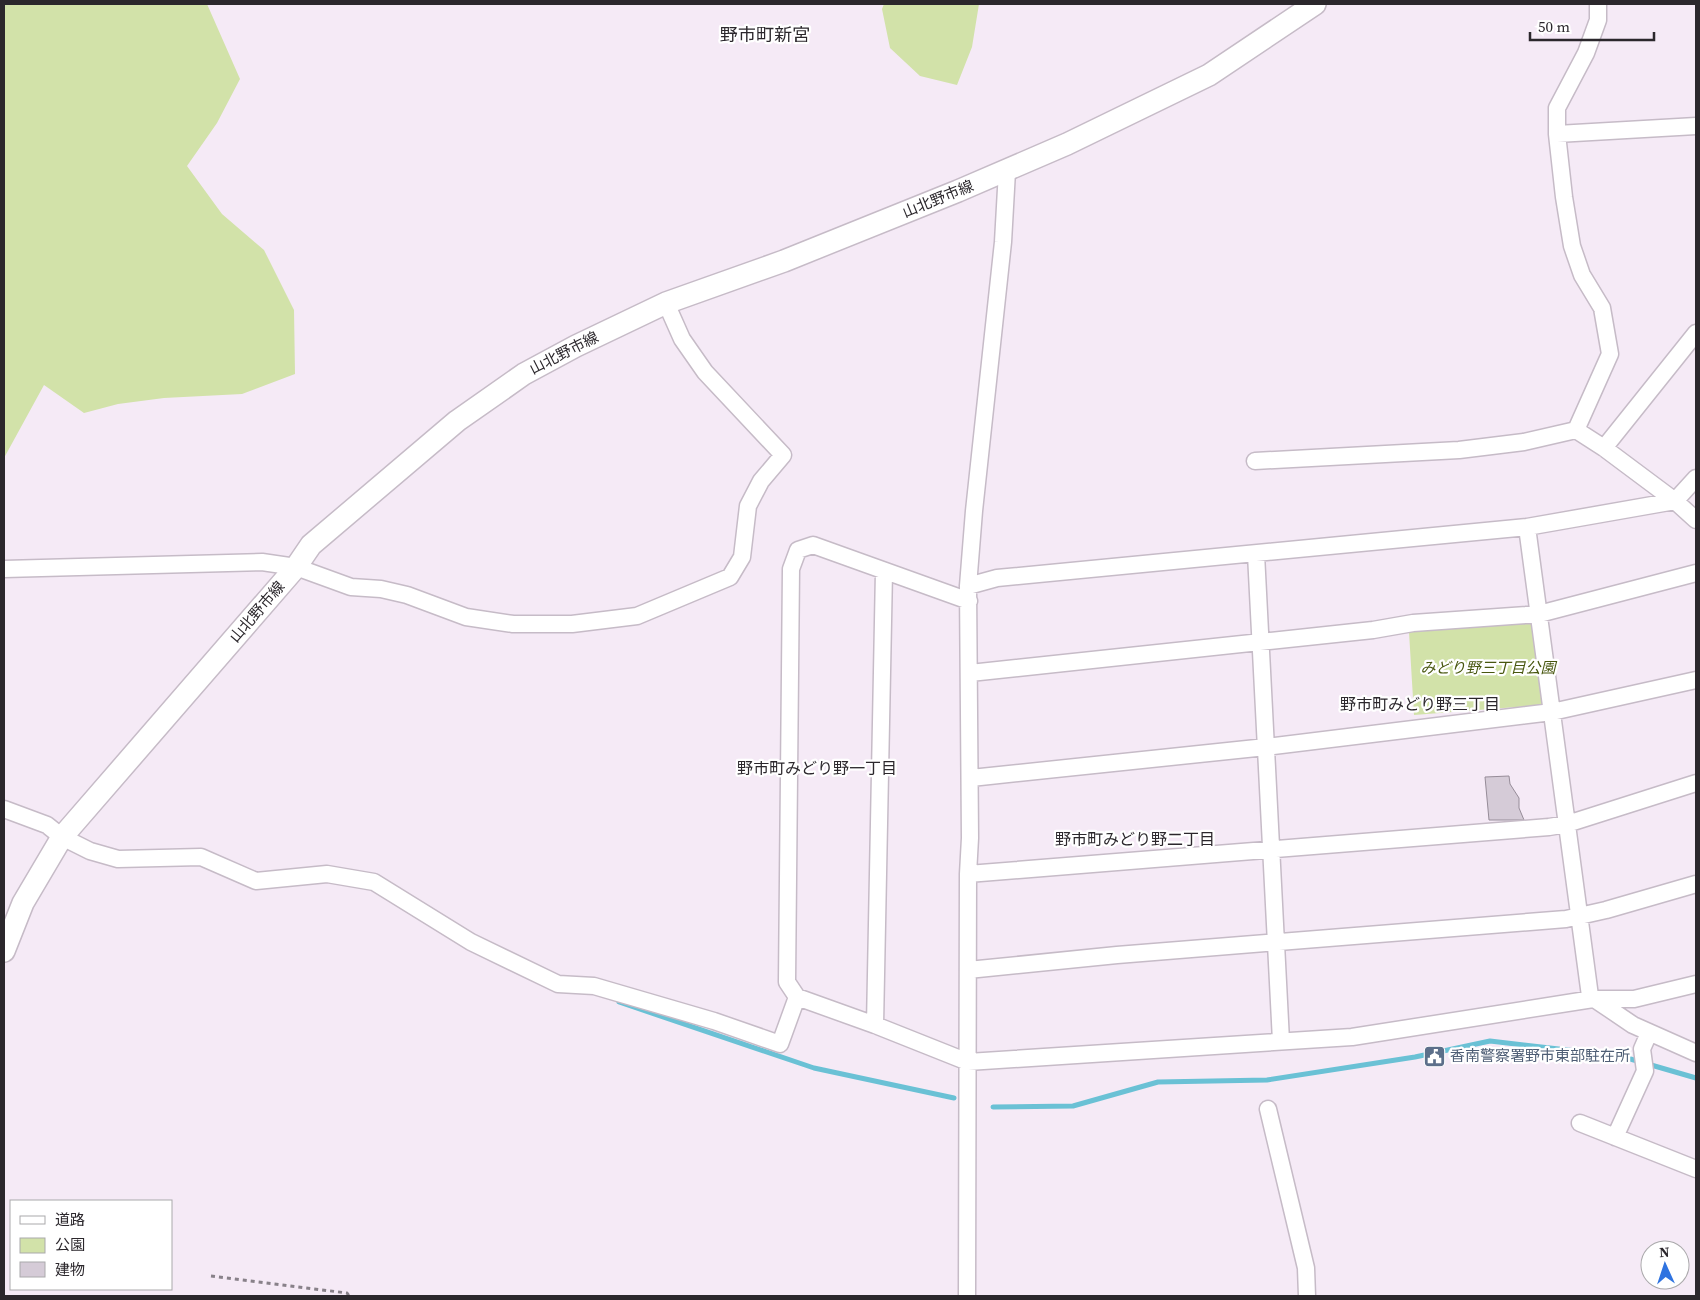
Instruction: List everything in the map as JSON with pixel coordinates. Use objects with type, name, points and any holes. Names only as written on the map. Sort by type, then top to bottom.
[{"type":"main road","name":"山北野市線","points":[[4,951],[23,903],[62,837],[296,567],[311,545],[457,421],[524,374],[576,346],[666,303],[784,261],[1007,170],[1067,144],[1209,75],[1315,4]]},
{"type":"street","points":[[1576,430],[1610,354],[1602,308],[1582,275],[1572,246],[1557,134],[1557,108],[1586,53],[1598,20],[1598,4]]},
{"type":"street","points":[[1557,134],[1696,126]]},
{"type":"street","points":[[967,1296],[970,778],[968,594],[974,511],[1003,242],[1007,170]]},
{"type":"street","points":[[4,569],[262,562],[296,567],[350,587],[381,588],[407,595],[466,617],[513,624],[572,624],[637,616],[730,577],[742,557],[748,506],[761,481],[783,455],[706,372],[682,339],[666,303]]},
{"type":"street","points":[[1604,448],[1696,333]]},
{"type":"street","points":[[1255,461],[1459,450],[1524,442],[1576,430],[1604,448],[1676,501],[1696,520]]},
{"type":"street","points":[[1696,478],[1676,501],[1527,527],[997,578],[968,594],[884,571],[813,545],[798,550],[791,569],[787,982],[797,997],[875,1025],[968,1062],[1352,1037],[1593,1000],[1634,999],[1696,984]]},
{"type":"street","points":[[1527,527],[1590,996],[1593,1000],[1632,1026],[1696,1053]]},
{"type":"street","points":[[1256,554],[1259,642],[1281,1041]]},
{"type":"street","points":[[875,1025],[884,571]]},
{"type":"street","points":[[970,673],[1373,630],[1413,623],[1539,614],[1696,573]]},
{"type":"street","points":[[970,778],[1266,747],[1552,712],[1696,680]]},
{"type":"street","points":[[968,874],[1567,824],[1696,782]]},
{"type":"street","points":[[4,808],[47,825],[62,837],[90,851],[118,859],[201,857],[256,881],[327,874],[374,882],[471,942],[558,984],[594,986],[714,1021],[780,1044],[797,997]]},
{"type":"street","points":[[968,970],[1117,955],[1566,919],[1606,910],[1696,884]]},
{"type":"street","points":[[1615,1137],[1645,1071],[1642,1049],[1649,1032]]},
{"type":"street","points":[[1268,1109],[1306,1268],[1307,1296]]},
{"type":"street","points":[[1580,1123],[1696,1169]]},
{"type":"path","points":[[211,1276],[347,1293],[349,1296]]},
{"type":"green space","points":[[4,4],[207,4],[240,79],[217,123],[187,166],[222,214],[264,250],[294,310],[295,374],[242,394],[164,398],[118,404],[84,413],[44,385],[4,458]]},
{"type":"green space","points":[[884,4],[979,4],[972,47],[957,85],[920,76],[890,48],[882,9]]},
{"type":"green space","name":"みどり野三丁目公園","points":[[1532,623],[1543,705],[1414,715],[1409,632]]},
{"type":"building","points":[[1509,776],[1510,784],[1519,798],[1519,808],[1524,820],[1489,820],[1485,777]]},
{"type":"waterway","points":[[619,1002],[814,1068],[954,1098]]},
{"type":"waterway","points":[[993,1107],[1073,1106],[1158,1082],[1267,1080],[1415,1057],[1490,1041],[1620,1056],[1696,1078]]},
{"type":"place","name":"香南警察署野市東部駐在所","points":[[1434,1056]]},
{"type":"district","name":"野市町新宮","points":[[765,35]]},
{"type":"district","name":"野市町みどり野三丁目","points":[[1420,704]]},
{"type":"district","name":"野市町みどり野一丁目","points":[[817,768]]},
{"type":"district","name":"野市町みどり野二丁目","points":[[1135,839]]}]
